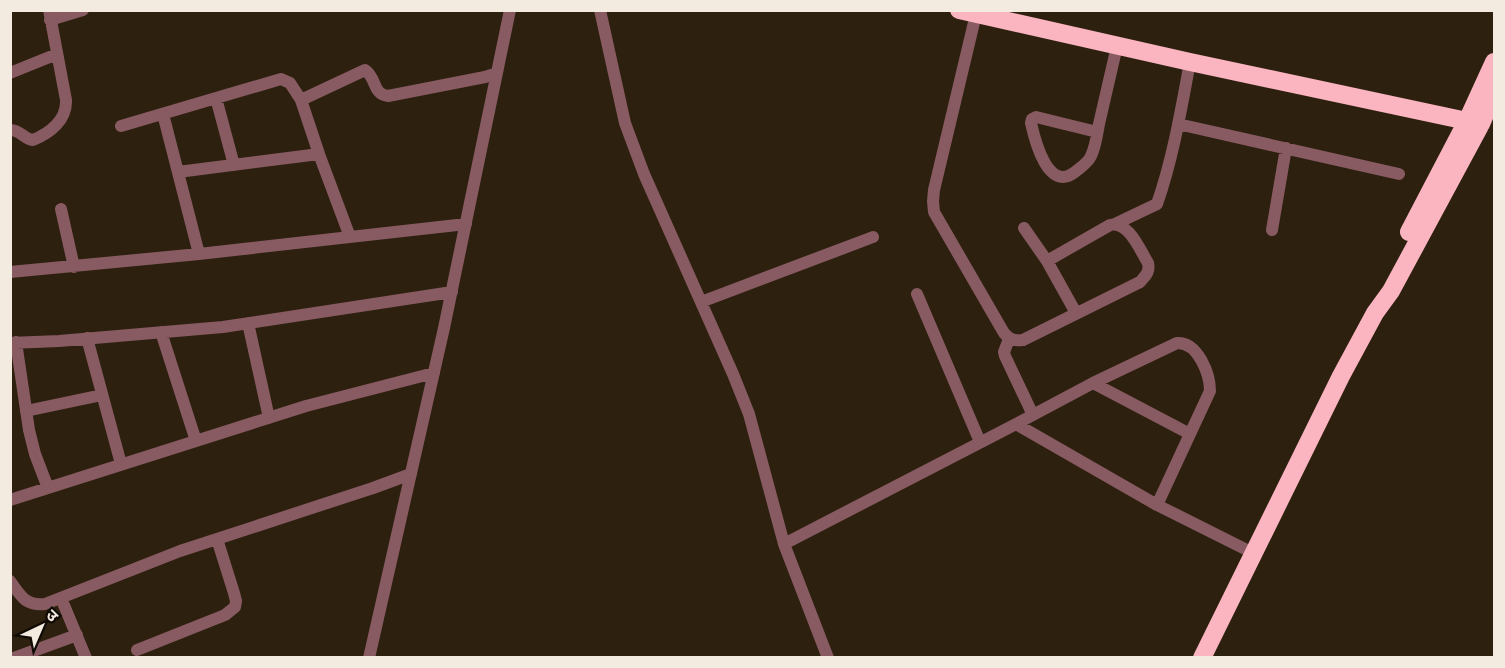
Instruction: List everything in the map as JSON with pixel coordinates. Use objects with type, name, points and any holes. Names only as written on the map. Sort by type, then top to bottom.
[{"type":"highway","points":[[967,12],[1474,122]]},
{"type":"highway","points":[[1474,122],[1494,62]]},
{"type":"highway","points":[[1202,657],[1341,376],[1375,313],[1381,285],[1474,122],[1494,94]]},
{"type":"street","points":[[10,130],[15,130],[33,140],[62,119],[66,100],[49,15],[83,10]]},
{"type":"street","points":[[369,657],[452,292],[510,10]]},
{"type":"street","points":[[600,10],[625,123],[644,174],[734,374],[749,414],[784,544],[828,657]]},
{"type":"street","points":[[967,12],[934,190],[934,212],[1009,339],[1023,340],[1140,282],[1148,273],[1148,263],[1127,229],[1115,224]]},
{"type":"street","points":[[1097,132],[1036,117],[1030,123],[1042,160],[1046,167],[1057,176],[1070,176],[1086,163],[1091,156],[1097,132],[1117,46]]},
{"type":"street","points":[[10,74],[57,54]]},
{"type":"street","points":[[1047,261],[1110,225],[1157,204],[1165,180],[1190,62]]},
{"type":"street","points":[[301,100],[365,70],[370,74],[378,92],[388,96],[497,73]]},
{"type":"street","points":[[120,126],[281,79],[290,83],[301,100],[350,237]]},
{"type":"street","points":[[216,98],[234,165]]},
{"type":"street","points":[[163,114],[199,254]]},
{"type":"street","points":[[1178,124],[1399,174]]},
{"type":"street","points":[[1272,230],[1286,148]]},
{"type":"street","points":[[177,172],[319,154]]},
{"type":"street","points":[[61,209],[74,267]]},
{"type":"street","points":[[10,272],[199,254],[466,224]]},
{"type":"street","points":[[1024,228],[1047,261],[1076,313]]},
{"type":"street","points":[[701,302],[873,237]]},
{"type":"street","points":[[48,488],[29,430],[13,343],[223,327],[452,292]]},
{"type":"street","points":[[917,294],[980,442]]},
{"type":"street","points":[[248,323],[269,418]]},
{"type":"street","points":[[161,332],[196,441]]},
{"type":"street","points":[[87,338],[121,464]]},
{"type":"street","points":[[1009,339],[1004,352],[1005,356],[1033,415]]},
{"type":"street","points":[[784,544],[1093,383],[1177,343],[1182,343],[1188,345],[1197,354],[1206,371],[1210,391],[1157,505]]},
{"type":"street","points":[[10,500],[306,406],[434,373]]},
{"type":"street","points":[[1093,383],[1190,434]]},
{"type":"street","points":[[26,411],[102,395]]},
{"type":"street","points":[[1016,424],[1157,505],[1254,553]]},
{"type":"street","points":[[10,581],[28,603],[45,604],[180,551],[373,489],[411,474]]},
{"type":"street","points":[[136,650],[225,615],[236,607],[234,593],[217,539]]},
{"type":"street","points":[[61,598],[86,657]]},
{"type":"street","points":[[14,657],[77,635]]}]
